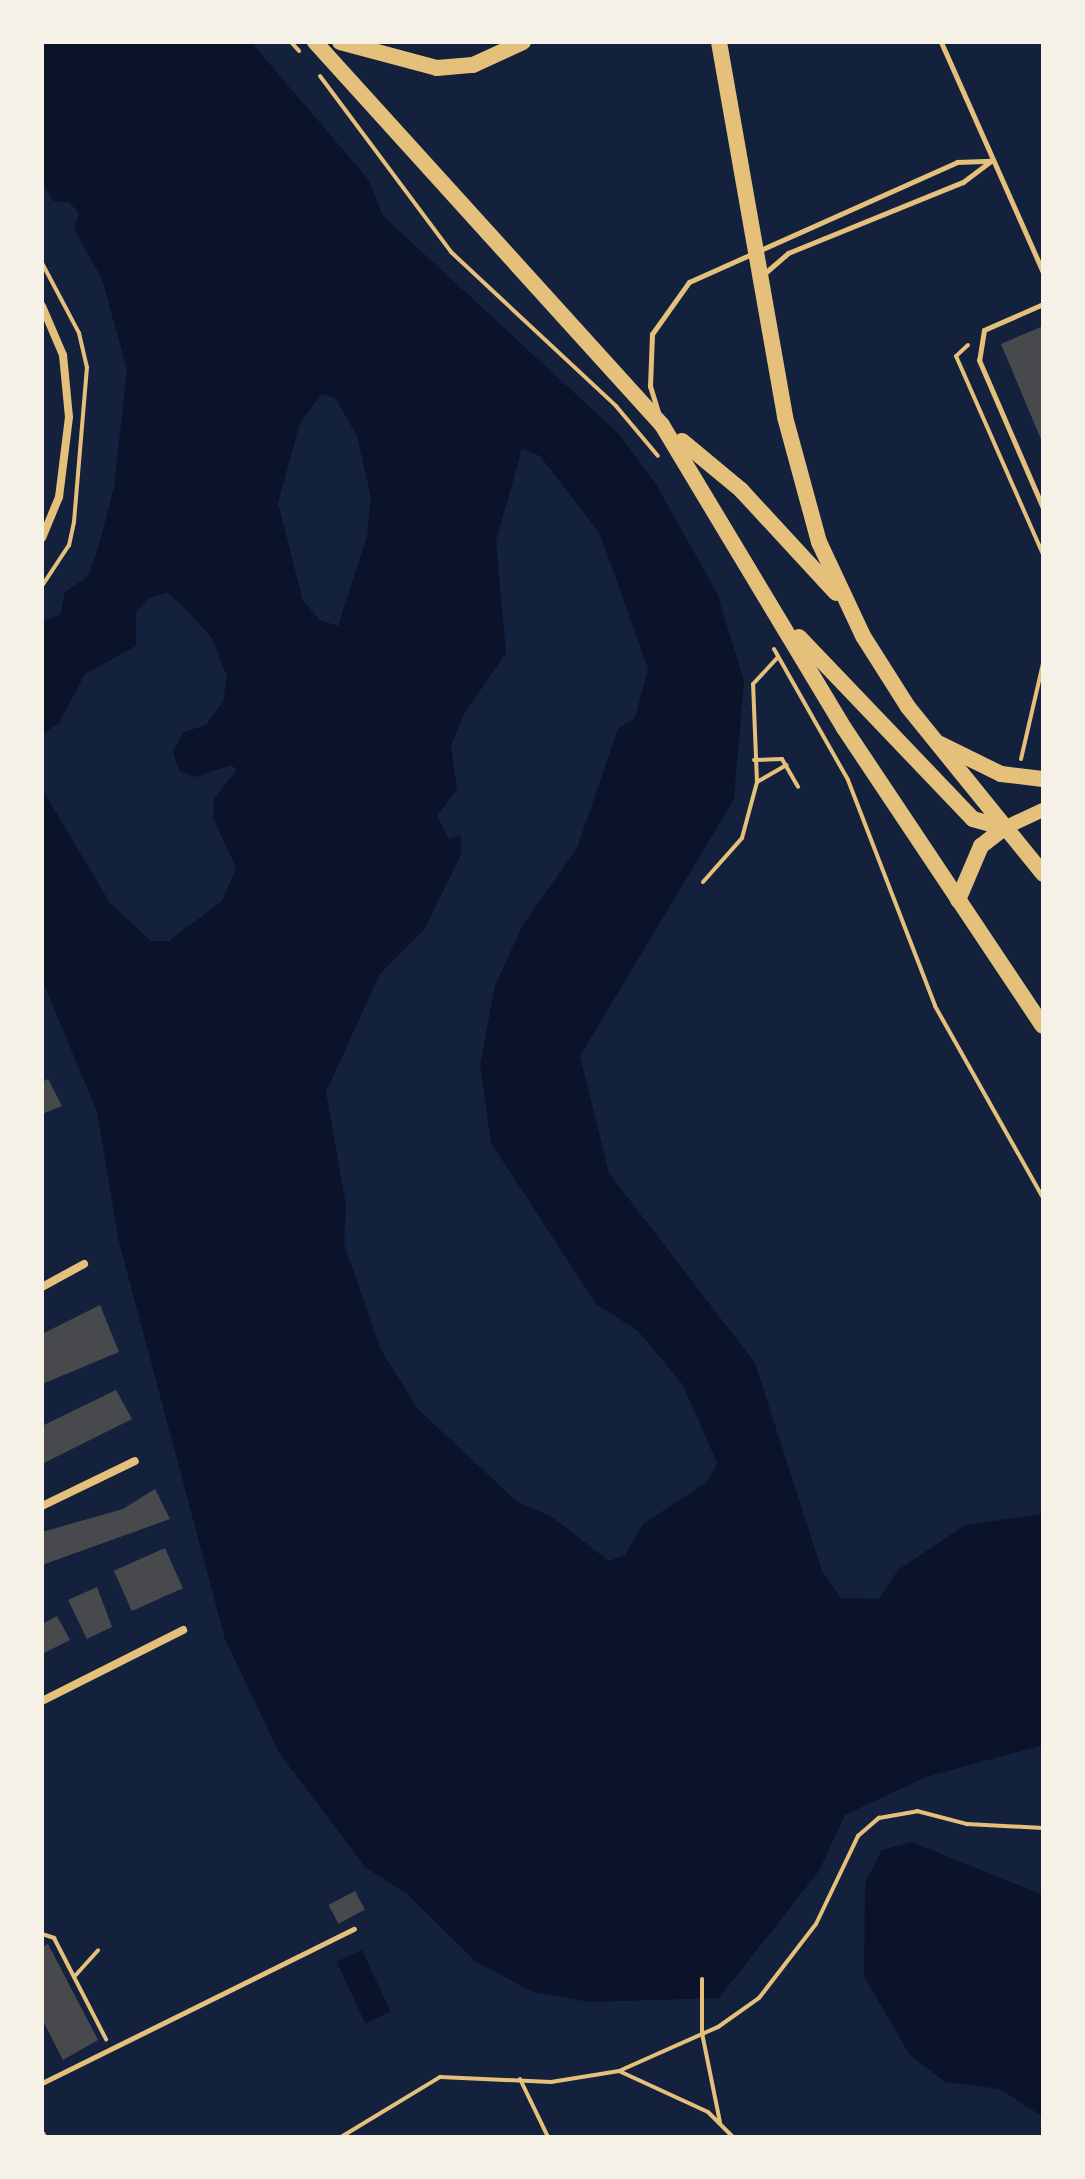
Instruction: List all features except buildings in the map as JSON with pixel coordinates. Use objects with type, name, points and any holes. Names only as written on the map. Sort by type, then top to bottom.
[{"type":"main road","points":[[315,42],[662,425],[741,490],[845,603],[933,740],[1043,874]]},
{"type":"main road","points":[[340,42],[437,68],[473,65],[524,43]]},
{"type":"main road","points":[[719,42],[797,476],[845,603]]},
{"type":"main road","points":[[662,425],[958,900],[1043,1026]]},
{"type":"main road","points":[[784,622],[973,819],[1004,828]]},
{"type":"main road","points":[[933,740],[1001,774],[1043,779]]},
{"type":"main road","points":[[958,900],[981,846],[1004,828],[1043,810]]},
{"type":"street","points":[[42,306],[63,355],[69,417],[59,497],[42,538]]},
{"type":"street","points":[[42,1287],[84,1264]]},
{"type":"street","points":[[42,1506],[135,1461]]},
{"type":"street","points":[[42,1701],[183,1630]]},
{"type":"lane","points":[[941,42],[991,161],[1043,272]]},
{"type":"lane","points":[[662,425],[649,376],[659,320],[689,282],[957,162],[991,161]]},
{"type":"lane","points":[[760,279],[788,253],[963,182],[991,161]]},
{"type":"lane","points":[[1043,304],[984,330],[979,360],[1043,508]]},
{"type":"lane","points":[[42,2083],[354,1929]]},
{"type":"path","points":[[291,42],[451,252],[616,406],[662,462]]},
{"type":"path","points":[[984,330],[956,356],[1043,554]]},
{"type":"path","points":[[771,644],[848,780],[935,1006],[1043,1198]]},
{"type":"path","points":[[703,882],[742,838],[757,782],[753,684],[778,657]]},
{"type":"path","points":[[1019,766],[1043,664]]},
{"type":"path","points":[[754,760],[786,765]]},
{"type":"path","points":[[757,782],[786,765]]},
{"type":"path","points":[[786,765],[798,787]]},
{"type":"path","points":[[341,2137],[440,2077],[520,2079],[619,2071],[737,2016],[789,1963],[858,1836],[879,1818],[917,1811],[967,1824],[1043,1828]]},
{"type":"path","points":[[42,1934],[54,1938],[111,2048]]},
{"type":"path","points":[[74,1977],[98,1950]]},
{"type":"path","points":[[702,1980],[702,2033],[721,2124]]},
{"type":"path","points":[[619,2071],[721,2124],[733,2137]]},
{"type":"path","points":[[520,2079],[548,2137]]},
{"type":"water","points":[[42,42],[251,42],[368,179],[383,216],[619,434],[656,484],[717,593],[744,681],[734,799],[580,1056],[609,1173],[755,1363],[822,1571],[841,1598],[879,1599],[898,1570],[965,1525],[1043,1514],[1043,1745],[926,1777],[845,1815],[819,1871],[719,1998],[589,2002],[533,1992],[475,1961],[407,1894],[365,1867],[279,1753],[225,1639],[119,1242],[97,1112],[42,980],[42,789],[110,903],[151,941],[169,941],[222,901],[236,868],[213,818],[214,799],[237,770],[231,765],[195,777],[179,771],[173,751],[184,732],[206,725],[223,702],[227,677],[212,638],[181,604],[167,593],[150,598],[136,612],[136,646],[85,674],[59,723],[42,734],[42,622],[60,615],[65,592],[88,576],[99,545],[114,487],[127,370],[102,279],[74,229],[79,213],[69,202],[53,201],[42,181]],"holes":[[[322,394],[335,398],[357,436],[371,498],[367,536],[338,626],[320,620],[303,601],[278,503],[300,423]],[[522,449],[540,456],[600,534],[648,669],[635,718],[618,729],[577,848],[522,926],[495,986],[480,1064],[491,1143],[596,1304],[638,1331],[683,1385],[717,1463],[707,1482],[643,1524],[625,1555],[609,1561],[552,1517],[516,1501],[418,1409],[381,1350],[344,1244],[346,1205],[326,1092],[380,974],[424,930],[461,855],[461,835],[449,839],[437,816],[457,789],[451,746],[464,714],[506,653],[496,541]]]},
{"type":"water","points":[[912,1842],[1043,1895],[1043,2117],[1000,2089],[945,2082],[909,2054],[864,1976],[865,1883],[882,1850]]},
{"type":"water","points":[[362,1950],[391,2012],[365,2023],[337,1962]]}]
